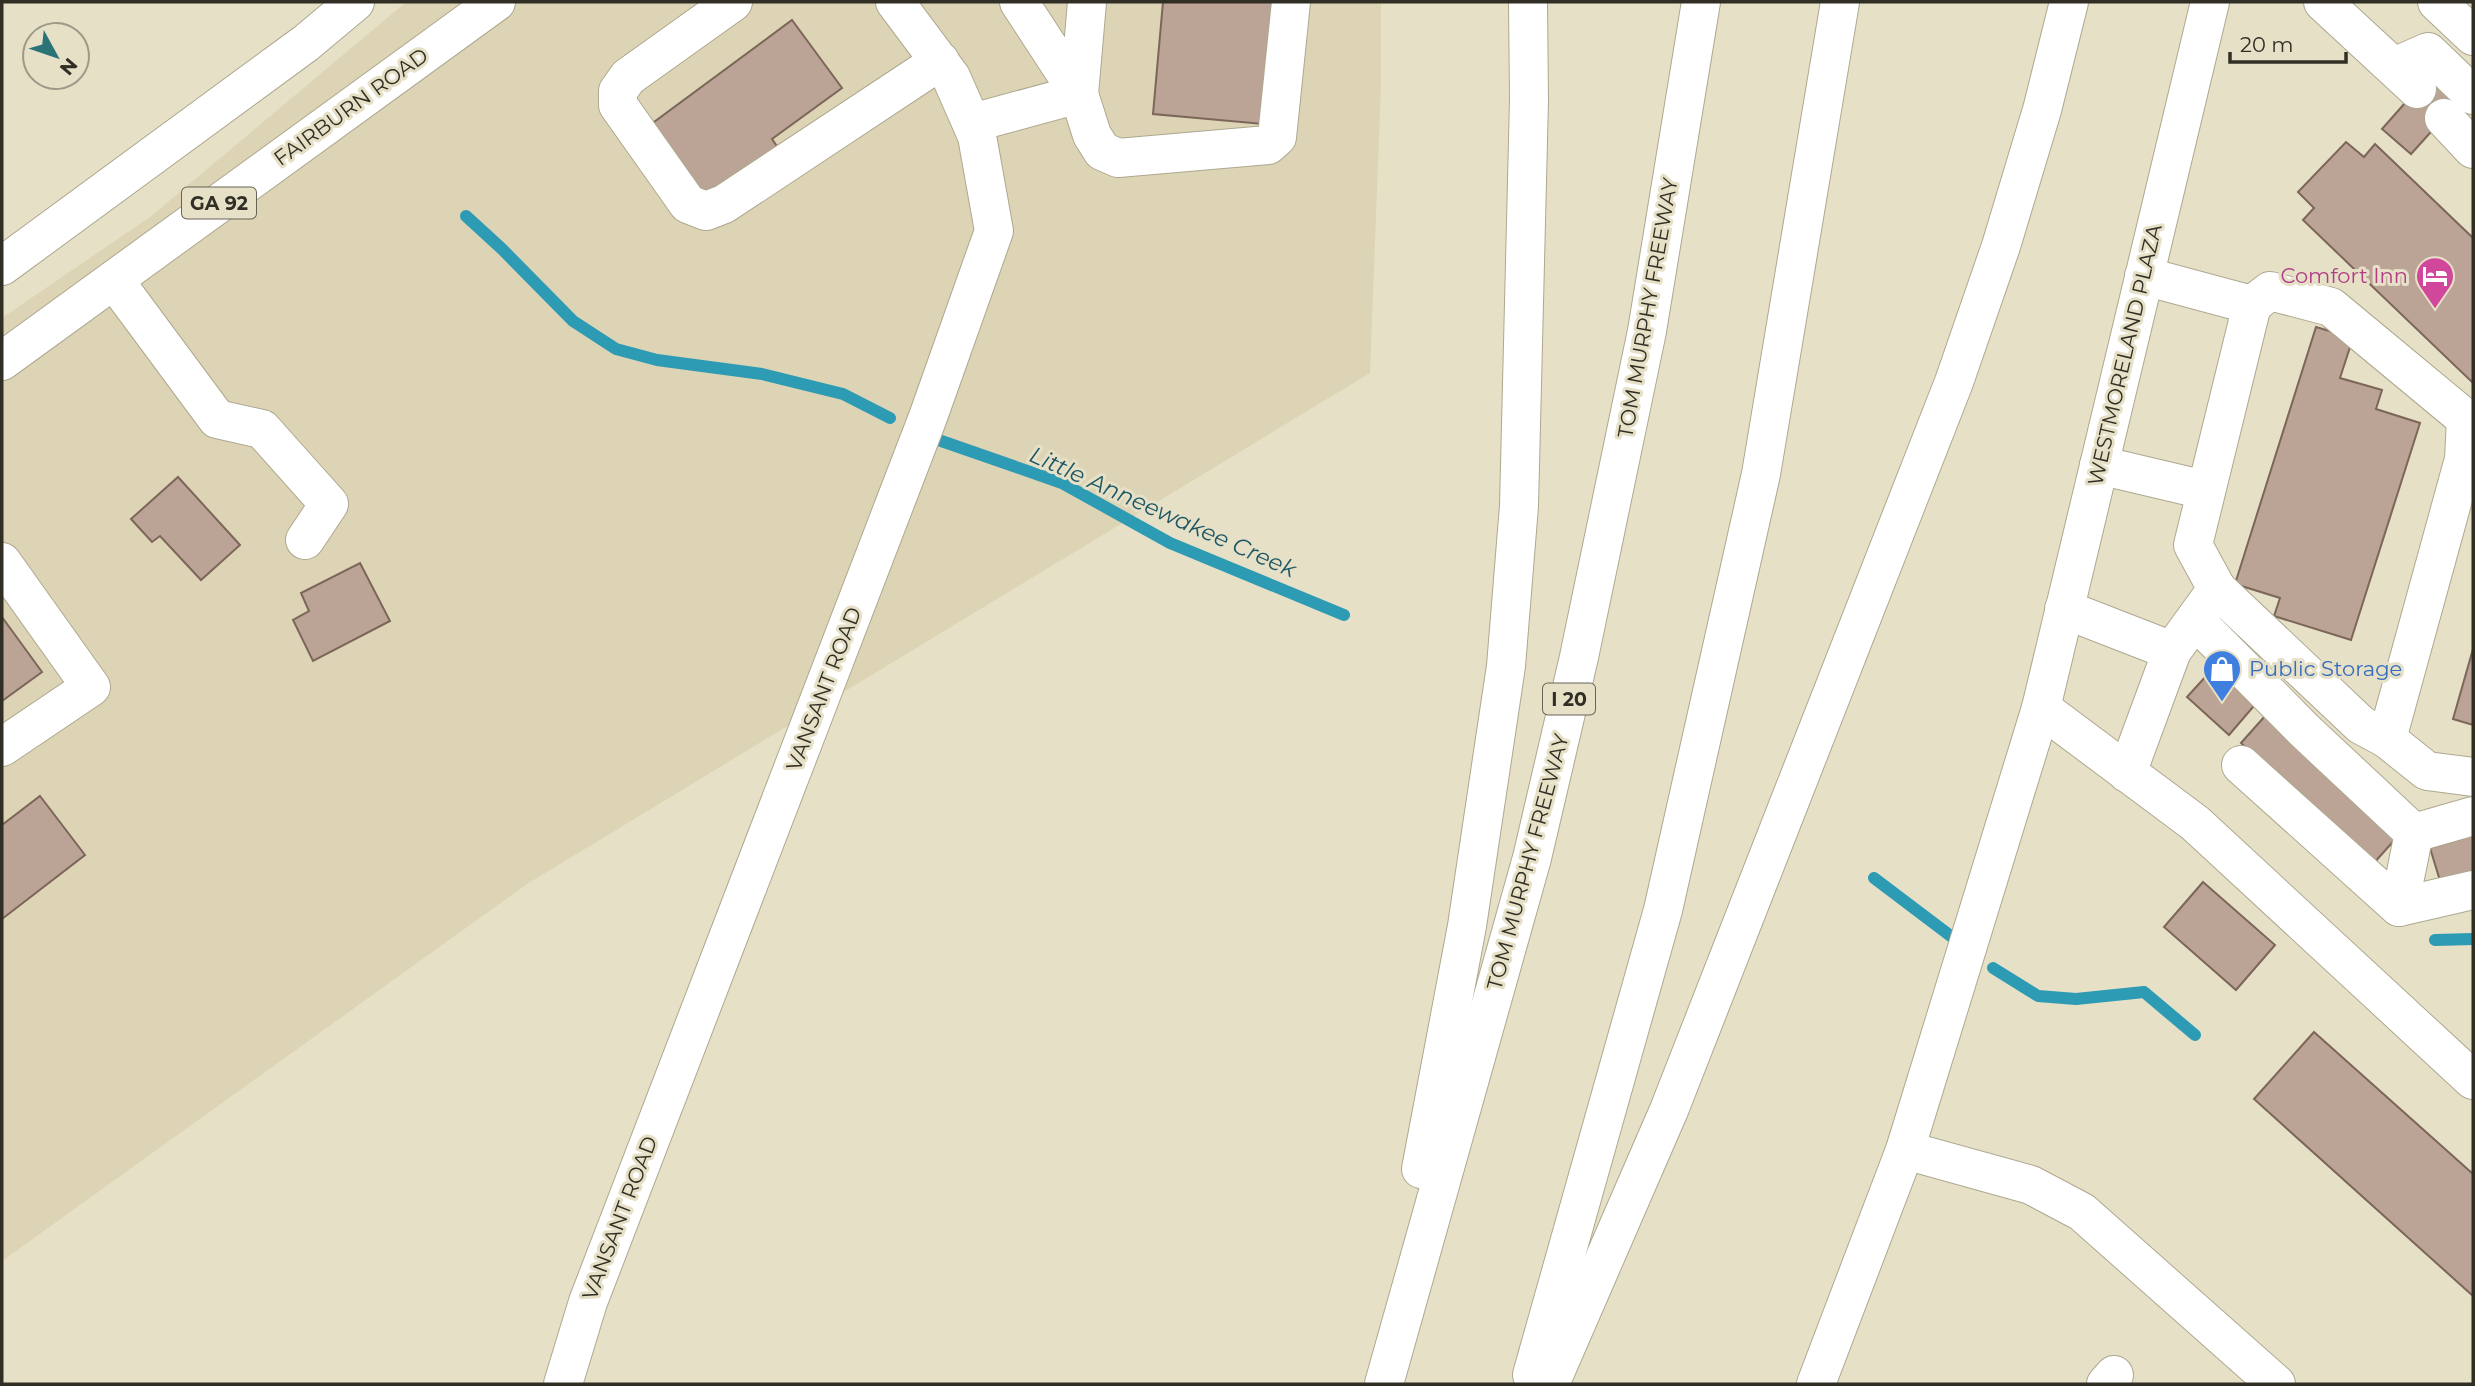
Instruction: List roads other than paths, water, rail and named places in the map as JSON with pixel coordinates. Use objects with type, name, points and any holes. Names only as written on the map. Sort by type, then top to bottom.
[{"type":"main road","points":[[2,266],[306,43],[355,2]]},
{"type":"main road","name":"FAIRBURN ROAD","points":[[2,361],[496,2]]},
{"type":"main road","points":[[733,2],[628,77],[618,90],[618,104],[688,204],[706,211],[724,204],[940,61]]},
{"type":"main road","name":"VANSANT ROAD","points":[[563,1384],[588,1301],[923,430],[994,230],[977,136],[972,123],[951,77],[895,2]]},
{"type":"main road","points":[[1019,2],[1079,94],[1092,135],[1102,151],[1118,158],[1268,145],[1278,137],[1291,2]]},
{"type":"main road","points":[[1079,94],[1087,2]]},
{"type":"main road","points":[[1383,1384],[1467,926],[1506,666],[1519,506],[1529,100],[1528,2]]},
{"type":"main road","name":"TOM MURPHY FREEWAY","points":[[1383,1384],[1532,858],[1579,657],[1647,331],[1701,2]]},
{"type":"main road","points":[[1530,1384],[1663,910],[1682,829],[1761,474],[1840,2]]},
{"type":"main road","points":[[1550,1384],[1670,1110],[1954,383],[2001,246],[2042,110],[2068,2]]},
{"type":"main road","name":"WESTMORELAND PLAZA","points":[[1816,1384],[1905,1150],[2040,708],[2210,2]]},
{"type":"main road","points":[[2323,2],[2405,78],[2428,52],[2464,119]]},
{"type":"main road","points":[[2437,2],[2473,36]]},
{"type":"main road","points":[[972,123],[1079,94]]},
{"type":"main road","points":[[2144,276],[2252,305]]},
{"type":"main road","points":[[114,280],[217,419],[262,429],[329,504],[305,540]]},
{"type":"main road","points":[[2387,739],[2466,483],[2466,419],[2331,307],[2270,290],[2252,305],[2193,545],[2217,589],[2361,725],[2387,739],[2427,771],[2473,776]]},
{"type":"main road","points":[[2099,465],[2205,491]]},
{"type":"main road","points":[[2,562],[91,687],[2,747]]},
{"type":"main road","points":[[2127,773],[2172,651],[2217,589]]},
{"type":"main road","points":[[2064,609],[2172,651]]},
{"type":"main road","points":[[2195,620],[2304,730],[2414,833]]},
{"type":"main road","points":[[2040,708],[2194,824],[2473,1080]]},
{"type":"main road","points":[[2241,765],[2399,907]]},
{"type":"main road","points":[[2414,833],[2473,817]]},
{"type":"main road","points":[[2399,907],[2414,833]]},
{"type":"main road","points":[[2399,907],[2473,890]]},
{"type":"main road","points":[[1905,1150],[2031,1185],[2082,1212],[2276,1384]]},
{"type":"waterway","name":"Little Anneewakee Creek","points":[[466,216],[573,321],[616,349],[657,360],[762,374],[843,394],[890,418]]},
{"type":"waterway","name":"Little Anneewakee Creek","points":[[927,436],[1062,483],[1170,543],[1344,615]]},
{"type":"waterway","name":"Little Anneewakee Creek","points":[[1874,878],[1952,937]]},
{"type":"waterway","name":"Little Anneewakee Creek","points":[[2435,940],[2473,939]]},
{"type":"waterway","name":"Little Anneewakee Creek","points":[[1993,968],[2038,996],[2076,999],[2144,992],[2195,1035]]},
{"type":"place","name":"Comfort Inn","points":[[2435,310]]},
{"type":"place","name":"Public Storage","points":[[2222,703]]}]
